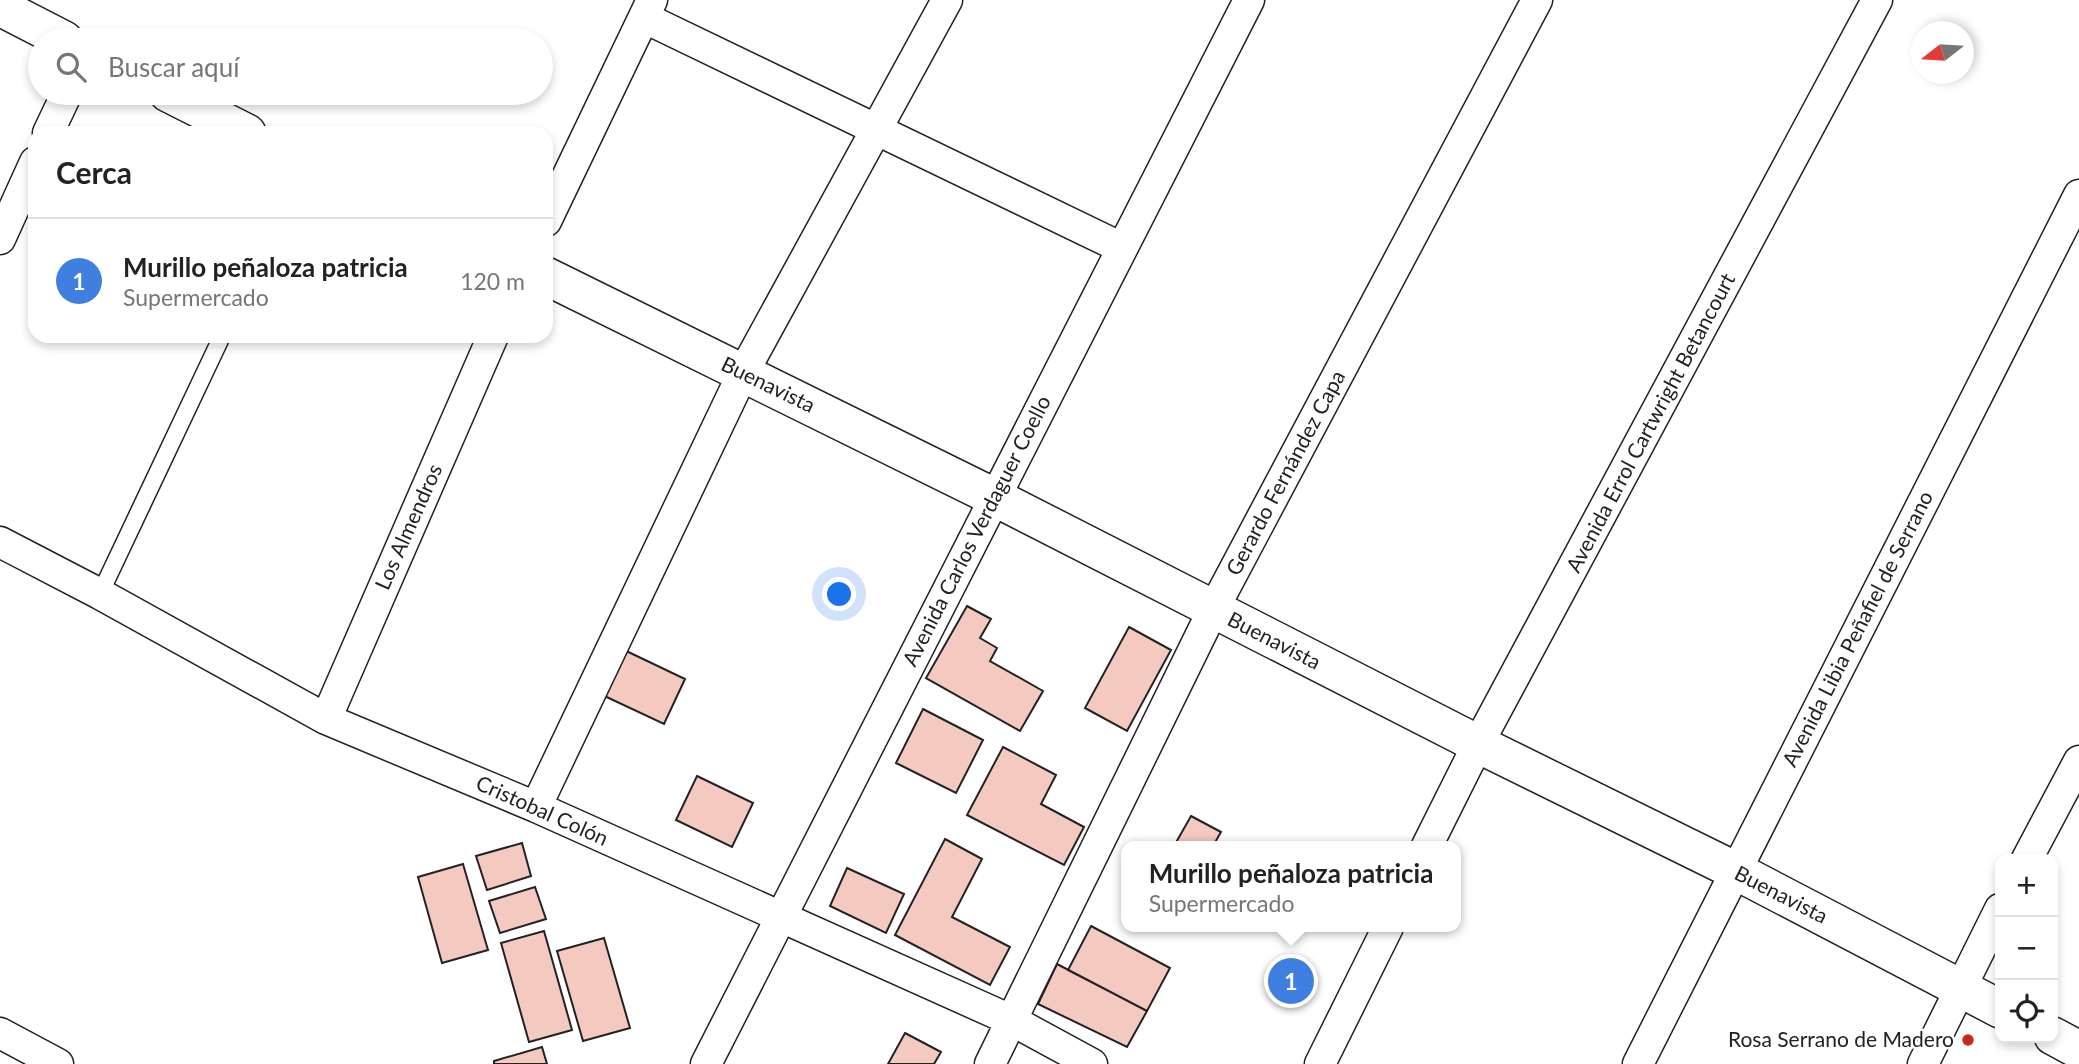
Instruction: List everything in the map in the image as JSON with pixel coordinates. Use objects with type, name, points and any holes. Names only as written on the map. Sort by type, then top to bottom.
[{"type":"street","points":[[536,807],[743,373],[947,0]]},
{"type":"street","name":"Avenida Carlos Verdaguer Coello","points":[[706,1064],[1249,0]]},
{"type":"street","name":"Gerardo Fernández Capa","points":[[990,1064],[1213,610],[1536,0]]},
{"type":"street","name":"Avenida Errol Cartwright Betancourt","points":[[1430,841],[1478,744],[1877,0]]},
{"type":"street","points":[[16,8],[46,28]]},
{"type":"street","points":[[553,207],[649,9],[878,130],[1122,248]]},
{"type":"street","points":[[51,126],[61,105]]},
{"type":"street","points":[[191,105],[233,126]]},
{"type":"street","points":[[0,239],[28,177]]},
{"type":"street","name":"Avenida Libia Peñafiel de Serrano","points":[[1638,1064],[2079,195]]},
{"type":"street","name":"Buenavista","points":[[553,279],[994,497],[1478,744],[1736,871],[1995,1006]]},
{"type":"street","name":"Los Almendros","points":[[326,719],[490,343]]},
{"type":"street","name":"Cristobal Colón","points":[[0,542],[326,719],[536,807],[1013,1021],[1092,1064]]},
{"type":"street","points":[[2030,854],[2079,761]]},
{"type":"street","points":[[1923,1064],[1996,917]]},
{"type":"street","points":[[1320,1064],[1386,932]]},
{"type":"street","points":[[0,1033],[58,1064]]},
{"type":"street","points":[[2058,1039],[2079,1050]]},
{"type":"lane","points":[[100,594],[219,343]]},
{"type":"building","points":[[967,606],[991,619],[980,638],[997,648],[990,661],[1043,691],[1020,731],[926,678]]},
{"type":"building","points":[[1129,627],[1171,650],[1127,731],[1085,708]]},
{"type":"building","points":[[620,648],[685,679],[664,724],[598,693]]},
{"type":"building","points":[[923,709],[983,740],[956,793],[896,763]]},
{"type":"building","points":[[1003,747],[1056,775],[1041,804],[1084,827],[1064,865],[967,815]]},
{"type":"building","points":[[697,776],[753,803],[732,847],[676,820]]},
{"type":"building","points":[[1191,816],[1221,832],[1216,841],[1177,841]]},
{"type":"building","points":[[945,839],[982,859],[952,917],[1010,947],[990,985],[895,935]]},
{"type":"building","points":[[522,843],[531,876],[487,890],[476,856]]},
{"type":"building","points":[[463,864],[488,950],[442,963],[418,877]]},
{"type":"building","points":[[847,868],[904,894],[886,933],[830,906]]},
{"type":"building","points":[[535,887],[546,919],[500,933],[489,901]]},
{"type":"building","points":[[1091,926],[1170,968],[1147,1011],[1068,970]]},
{"type":"building","points":[[544,931],[572,1030],[529,1042],[501,943]]},
{"type":"building","points":[[604,938],[630,1028],[583,1041],[557,951]]},
{"type":"building","points":[[1057,964],[1147,1011],[1127,1047],[1038,1004]]},
{"type":"building","points":[[905,1033],[941,1052],[934,1064],[888,1064]]},
{"type":"building","points":[[542,1047],[547,1064],[494,1064],[494,1061]]},
{"type":"place","name":"Murillo peñaloza patricia","points":[[1291,981]]},
{"type":"place","name":"Rosa Serrano de Madero","points":[[1968,1040]]}]
